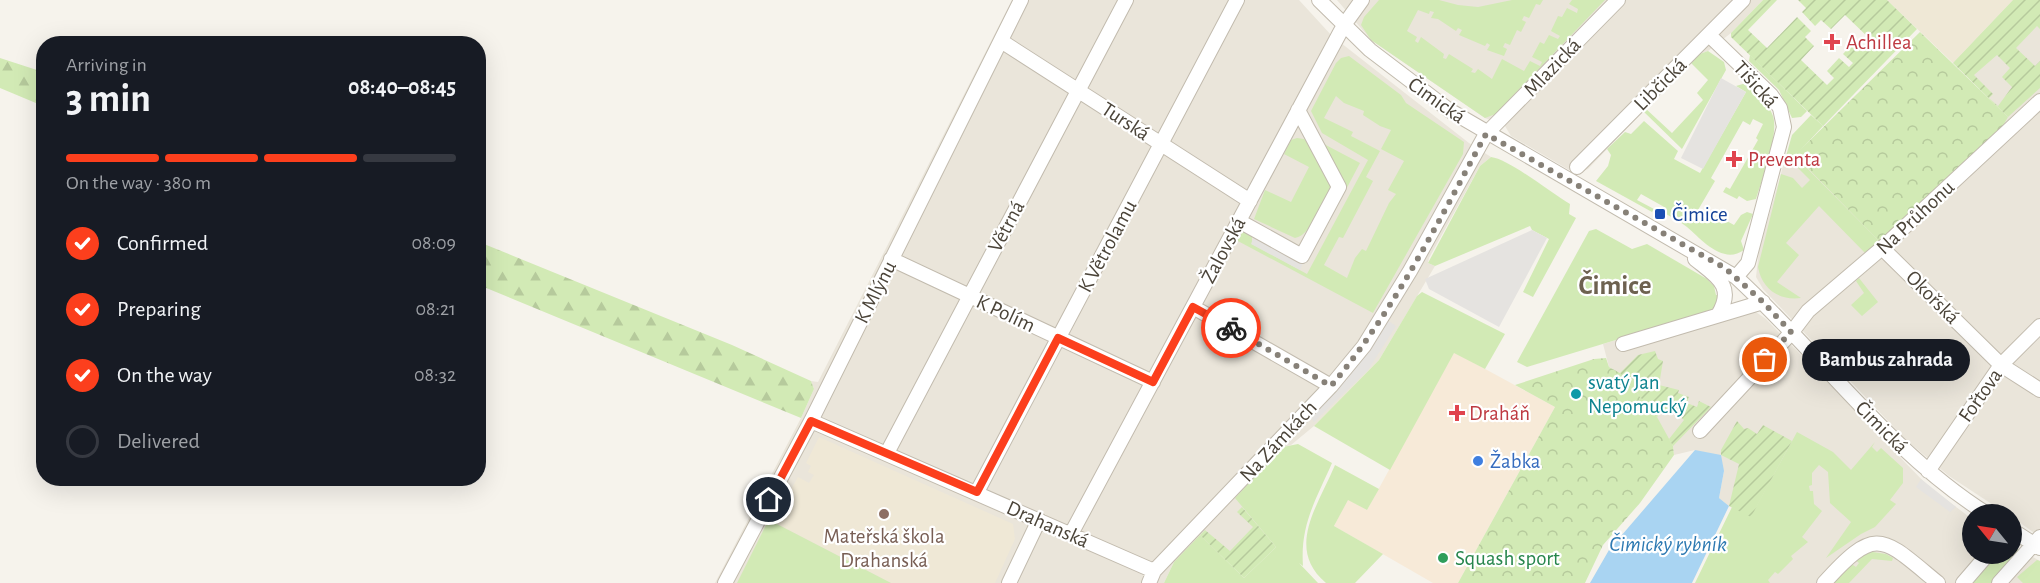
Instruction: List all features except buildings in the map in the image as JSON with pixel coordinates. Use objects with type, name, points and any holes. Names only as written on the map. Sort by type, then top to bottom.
[{"type":"street","name":"K Mlýnu","points":[[725,583],[811,421],[1021,0]]},
{"type":"street","name":"Větrná","points":[[887,453],[1126,0]]},
{"type":"street","name":"K Větrolamu","points":[[977,492],[1237,0]]},
{"type":"street","name":"Čimická","points":[[1319,0],[1370,50],[1408,81],[1486,134],[1736,277],[1763,302],[1876,422],[1928,471],[1974,504]]},
{"type":"street","name":"Žalovská","points":[[1071,534],[1344,25],[1362,0]]},
{"type":"street","name":"Mlazická","points":[[1486,134],[1618,0]]},
{"type":"street","name":"Libčická","points":[[1577,167],[1743,0]]},
{"type":"street","name":"Tišická","points":[[1709,34],[1771,95],[1780,108],[1784,127],[1750,257],[1736,277]]},
{"type":"street","name":"Turská","points":[[1001,41],[1250,201]]},
{"type":"street","name":"Na Průhonu","points":[[1700,431],[1808,311],[1882,248],[2040,101]]},
{"type":"street","points":[[1239,221],[1302,256],[1334,199],[1339,188],[1334,174],[1298,110]]},
{"type":"street","name":"Na Zámkách","points":[[1151,577],[1331,386],[1364,346],[1410,271],[1486,134]]},
{"type":"street","name":"Čimická","points":[[1662,233],[1720,280],[1726,298],[1718,315]]},
{"type":"street","name":"Okořská","points":[[1882,248],[2001,364],[2040,390]]},
{"type":"street","name":"K Polím","points":[[891,260],[1153,382]]},
{"type":"street","points":[[1623,344],[1763,302]]},
{"type":"street","points":[[1193,307],[1331,386]]},
{"type":"street","name":"Fořtova","points":[[1928,471],[2001,364],[2040,326]]},
{"type":"street","name":"Drahanská","points":[[811,421],[1071,534],[1151,577]]},
{"type":"street","points":[[1009,583],[1039,520]]},
{"type":"street","points":[[1999,583],[2038,543],[2022,535]]},
{"type":"street","points":[[1824,583],[1847,557],[1869,542],[1883,543],[1896,549],[1938,583]]},
{"type":"street","points":[[1963,583],[1979,564]]},
{"type":"shaded area","points":[[1012,0],[1299,0],[1332,36],[1469,143],[1491,157],[1480,166],[1429,258],[1428,263],[1435,266],[1379,360],[1314,426],[1291,445],[1283,447],[1236,498],[1276,547],[1174,562],[1164,583],[715,583],[801,418],[814,389],[811,381],[818,382]]},
{"type":"shaded area","points":[[1337,0],[1763,0],[1731,33],[1708,51],[1697,55],[1588,169],[1576,174],[1511,136],[1505,126],[1485,118],[1371,40]]},
{"type":"shaded area","points":[[1887,0],[2013,0],[1953,63]]},
{"type":"shaded area","points":[[2013,0],[2040,0],[2040,537],[2022,524],[2022,504],[1992,504],[1949,476],[1905,439],[1763,289],[1756,277],[1759,250],[1786,156],[2008,117],[1953,63]]},
{"type":"shaded area","points":[[1721,78],[1746,92],[1703,169],[1681,158]]},
{"type":"shaded area","points":[[1532,230],[1547,238],[1499,327],[1429,289],[1425,279]]},
{"type":"shaded area","points":[[1254,236],[1303,263],[1300,270],[1251,244]]},
{"type":"shaded area","points":[[1753,310],[1766,319],[1927,485],[1962,511],[1962,564],[2022,564],[2022,551],[2040,561],[2040,583],[1757,583],[1751,517],[1719,498],[1724,471],[1695,450],[1674,455],[1673,446],[1620,373],[1609,367],[1603,344],[1708,312]]},
{"type":"shaded area","points":[[1387,320],[1396,326],[1368,370],[1314,422],[1309,414]]},
{"type":"shaded area","points":[[1454,352],[1555,407],[1458,583],[1433,583],[1334,526],[1348,499],[1367,510]]},
{"type":"shaded area","name":"Mateřská škola Drahanská","points":[[819,437],[1013,524],[1015,539],[995,583],[891,583],[773,522],[798,477],[809,483],[814,475],[808,472],[811,466],[806,463]]},
{"type":"shaded area","points":[[1921,479],[1956,507],[1950,512],[1916,487]]},
{"type":"green space","points":[[1379,0],[1439,0],[1478,7],[1512,0],[1543,0],[1540,5],[1536,4],[1529,18],[1524,16],[1522,20],[1526,22],[1521,32],[1517,30],[1510,45],[1505,43],[1503,47],[1507,49],[1504,56],[1487,50],[1490,45],[1487,43],[1485,46],[1459,35],[1462,30],[1458,28],[1456,31],[1438,19],[1431,18],[1434,12],[1430,11],[1429,14],[1418,10],[1407,31],[1417,37],[1415,41],[1418,43],[1421,37],[1444,54],[1443,58],[1446,59],[1449,54],[1473,69],[1471,72],[1475,73],[1478,69],[1492,79],[1502,59],[1524,71],[1530,61],[1540,66],[1542,62],[1532,57],[1540,42],[1544,44],[1549,35],[1558,39],[1560,36],[1551,31],[1558,16],[1562,17],[1567,8],[1577,13],[1578,9],[1569,4],[1572,0],[1605,0],[1502,107],[1501,112],[1485,118],[1371,40],[1361,25],[1364,17]]},
{"type":"green space","points":[[1763,0],[1777,0],[1748,30],[1767,48],[1797,17],[1811,31],[1805,37],[1814,46],[1801,60],[1827,85],[1834,78],[1827,71],[1839,58],[1849,67],[1853,63],[1843,54],[1856,40],[1864,48],[1871,40],[1845,15],[1831,29],[1821,20],[1815,26],[1802,12],[1806,8],[1798,0],[1887,0],[1917,29],[1823,126],[1731,37],[1731,33]]},
{"type":"green space","points":[[2013,0],[2040,0],[2040,29],[2037,26],[2016,48],[2035,66],[2040,61],[2040,88],[2008,117],[1953,63]],"holes":[[[1997,55],[2010,68],[2002,77],[2012,87],[1998,106],[1989,98],[1993,94],[1974,75]]]},
{"type":"green space","points":[[1920,32],[2008,117],[1998,134],[1880,242],[1795,155]]},
{"type":"green space","points":[[1708,51],[1724,62],[1726,70],[1682,149],[1643,111],[1645,108],[1672,133],[1703,100],[1697,93],[1708,80],[1690,62],[1697,55]]},
{"type":"green space","points":[[1750,55],[1807,111],[1801,117],[1792,118],[1779,90],[1749,61]]},
{"type":"green space","points":[[1349,56],[1401,95],[1406,103],[1464,142],[1463,154],[1373,313],[1236,240],[1239,234],[1245,231],[1252,236],[1252,244],[1307,274],[1368,160],[1322,133],[1311,111],[1336,63],[1341,58]],"holes":[[[1336,96],[1344,103],[1364,111],[1363,115],[1391,130],[1381,149],[1404,161],[1388,190],[1396,194],[1389,203],[1366,251],[1362,249],[1355,258],[1347,278],[1324,265],[1339,237],[1343,238],[1373,181],[1366,177],[1380,151],[1351,136],[1353,132],[1324,118]]]},
{"type":"green space","points":[[0,58],[36,70],[36,103],[0,88]]},
{"type":"green space","points":[[1746,83],[1768,106],[1774,124],[1769,157],[1756,199],[1747,201],[1739,196],[1737,199],[1723,192],[1726,187],[1730,189],[1758,140],[1756,138],[1763,124],[1753,119],[1750,125],[1743,121],[1711,178],[1715,181],[1698,210],[1722,224],[1725,220],[1734,225],[1741,215],[1747,212],[1753,214],[1741,241],[1744,250],[1736,254],[1721,253],[1706,244],[1685,225],[1666,214],[1666,208],[1641,194],[1637,200],[1654,209],[1652,212],[1596,181],[1608,166],[1611,155],[1607,149],[1625,132],[1631,134],[1644,121],[1678,151],[1674,159],[1700,173],[1746,92],[1736,86]]},
{"type":"green space","points":[[1811,115],[1823,126],[1795,156],[1880,242],[1866,254],[1819,206],[1786,243],[1799,255],[1777,282],[1801,298],[1786,298],[1773,292],[1763,282],[1758,267],[1781,174],[1793,178],[1802,188],[1810,180],[1786,156],[1792,135]]},
{"type":"green space","points":[[1304,139],[1309,144],[1330,179],[1330,187],[1324,205],[1321,206],[1311,225],[1295,238],[1254,219],[1265,190],[1291,202],[1309,167],[1284,154],[1291,140]]},
{"type":"green space","points":[[1322,143],[1360,163],[1341,199],[1344,189]]},
{"type":"green space","points":[[1491,157],[1519,170],[1570,204],[1569,214],[1576,218],[1533,297],[1523,292],[1549,239],[1532,230],[1530,226],[1435,266],[1428,263],[1480,166]]},
{"type":"green space","points":[[1596,229],[1632,249],[1647,244],[1707,279],[1714,286],[1716,295],[1721,295],[1716,307],[1708,312],[1527,367],[1517,362],[1589,231]]},
{"type":"green space","points":[[486,245],[732,345],[811,381],[814,389],[801,418],[486,288]]},
{"type":"green space","points":[[1859,278],[1878,302],[1862,316],[1851,305],[1864,293],[1856,281]]},
{"type":"green space","points":[[1422,292],[1505,334],[1485,369],[1454,353],[1390,470],[1314,426],[1379,360],[1417,296]]},
{"type":"green space","points":[[1655,351],[1658,359],[1663,361],[1659,385],[1679,390],[1678,393],[1689,397],[1687,403],[1697,407],[1699,401],[1711,407],[1673,446],[1669,439],[1684,420],[1675,412],[1663,410],[1657,417],[1620,373],[1638,355]]},
{"type":"green space","points":[[1606,358],[1609,367],[1620,373],[1657,417],[1673,446],[1674,455],[1640,503],[1603,545],[1585,583],[1458,583],[1555,407],[1515,385],[1594,359]]},
{"type":"green space","points":[[1737,421],[1744,429],[1748,428],[1757,434],[1763,425],[1792,441],[1751,517],[1729,506],[1739,464],[1721,455],[1721,450]]},
{"type":"green space","points":[[1797,432],[1833,452],[1851,470],[1875,442],[1872,447],[1877,452],[1881,448],[1903,468],[1903,483],[1890,500],[1896,504],[1875,527],[1826,558],[1851,522],[1830,503],[1828,472],[1819,465],[1812,473],[1812,485],[1809,486],[1810,491],[1813,491],[1814,504],[1822,511],[1802,537],[1808,542],[1791,556],[1793,559],[1778,574],[1775,572],[1768,580],[1770,583],[1695,583],[1732,507],[1751,516]]},
{"type":"green space","points":[[1298,444],[1332,463],[1310,513],[1304,537],[1303,566],[1299,563],[1318,583],[1164,583],[1174,562],[1200,535],[1244,578],[1276,547],[1235,498],[1283,447]]},
{"type":"green space","points":[[1335,465],[1379,489],[1367,510],[1348,500],[1334,526],[1383,554],[1355,583],[1326,583],[1314,570],[1308,556],[1306,541],[1309,526]]},
{"type":"green space","points":[[1242,507],[1276,547],[1244,578],[1200,535],[1205,530],[1230,551],[1253,527],[1237,512]]},
{"type":"green space","points":[[769,519],[773,522],[891,583],[737,583]]},
{"type":"green space","points":[[1866,551],[1886,554],[1893,558],[1892,561],[1872,559],[1849,583],[1832,583],[1850,563],[1856,567],[1859,563],[1854,559]]},
{"type":"green space","points":[[2037,560],[2040,561],[2040,583],[2023,583],[2017,577]]},
{"type":"green space","points":[[1987,564],[2009,564],[1992,583],[1970,583]]},
{"type":"water","name":"Čimický rybník","points":[[1695,450],[1721,455],[1724,471],[1719,498],[1729,506],[1692,583],[1590,583],[1609,550]]},
{"type":"way so far","points":[[1231,328],[1331,386],[1364,346],[1410,271],[1486,134],[1725,268],[1763,302],[1791,332],[1765,360]]},
{"type":"place","name":"Achillea","points":[[1832,42]]},
{"type":"place","name":"Preventa","points":[[1734,159]]},
{"type":"place","name":"Čimice","points":[[1660,214]]},
{"type":"place","name":"Bambus zahrada","points":[[1765,360]]},
{"type":"place","name":"svatý Jan Nepomucký","points":[[1576,394]]},
{"type":"place","name":"Draháň","points":[[1457,413]]},
{"type":"place","name":"Žabka","points":[[1478,461]]},
{"type":"place","name":"Mateřská škola Drahanská","points":[[884,514]]},
{"type":"place","name":"Squash sport","points":[[1443,558]]},
{"type":"district","name":"Čimice","points":[[1615,285]]},
{"type":"route","points":[[769,500],[811,421],[977,492],[1058,338],[1153,382],[1193,307],[1231,328]]}]
